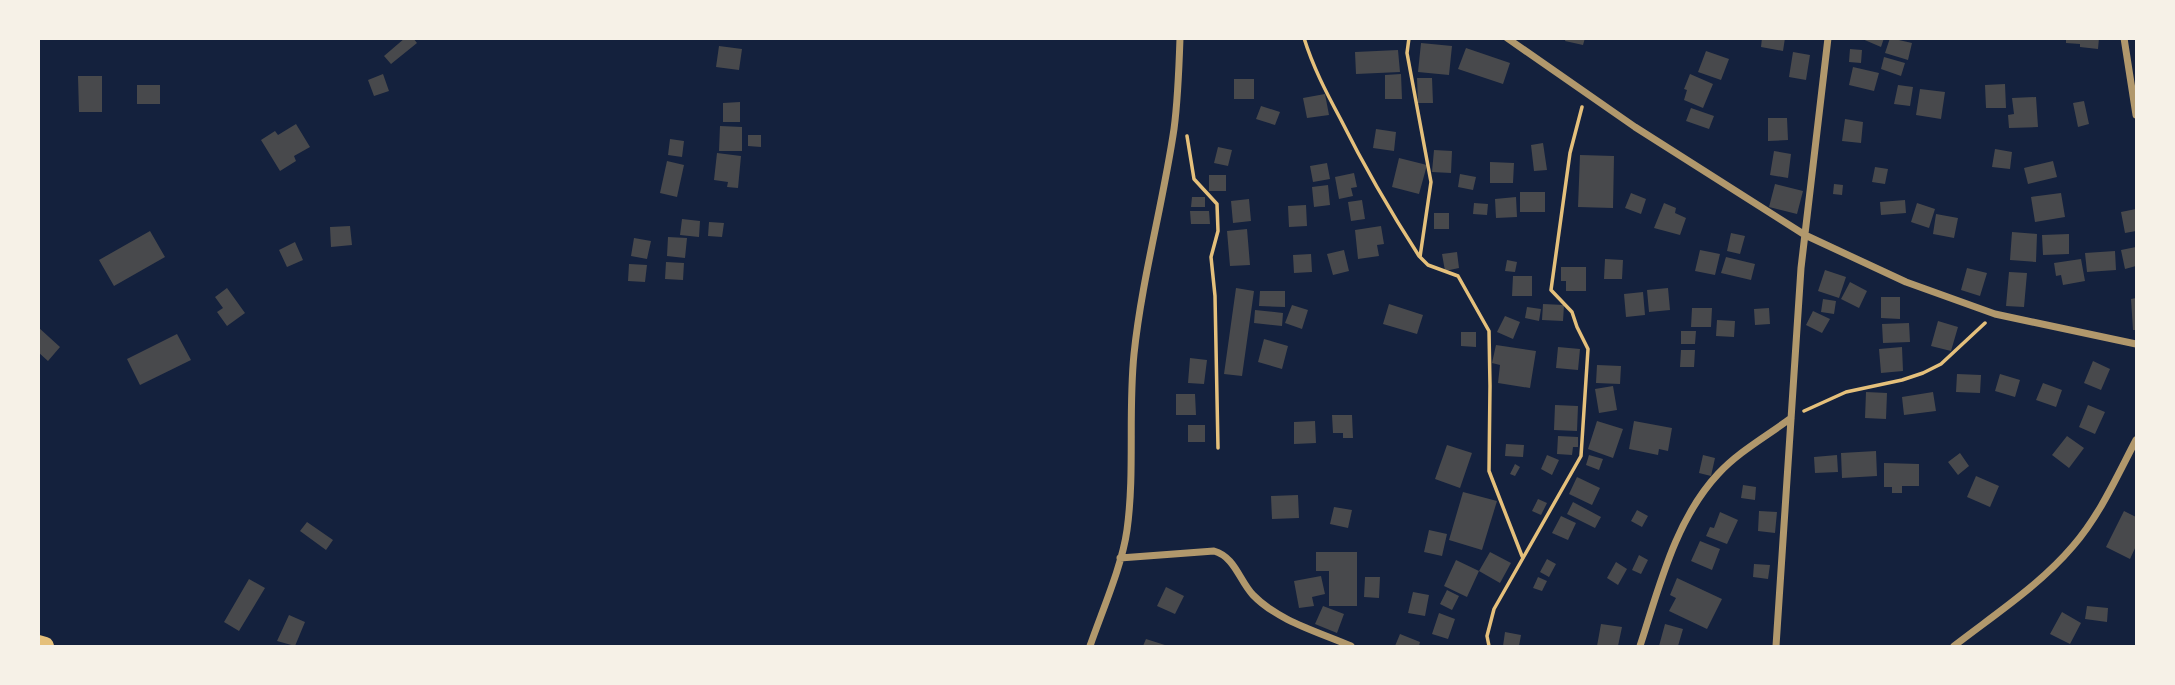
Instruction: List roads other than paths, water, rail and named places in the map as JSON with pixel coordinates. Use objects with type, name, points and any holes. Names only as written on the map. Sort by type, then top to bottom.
[{"type":"highway","points":[[38,644],[45,646]]},
{"type":"street","points":[[1090,646],[1127,533],[1134,356],[1143,289],[1174,129],[1180,38]]},
{"type":"street","points":[[1507,38],[1635,127],[1805,235],[1906,282],[1994,314],[2137,344]]},
{"type":"street","points":[[1776,646],[1805,235],[1828,38]]},
{"type":"street","points":[[2124,38],[2137,115]]},
{"type":"street","points":[[1640,646],[1668,564],[1696,501],[1719,473],[1791,418]]},
{"type":"street","points":[[1954,646],[2039,579],[2075,545],[2095,518],[2137,440]]},
{"type":"street","points":[[1120,558],[1214,551],[1223,554],[1251,593],[1260,601],[1284,617],[1351,646]]}]
